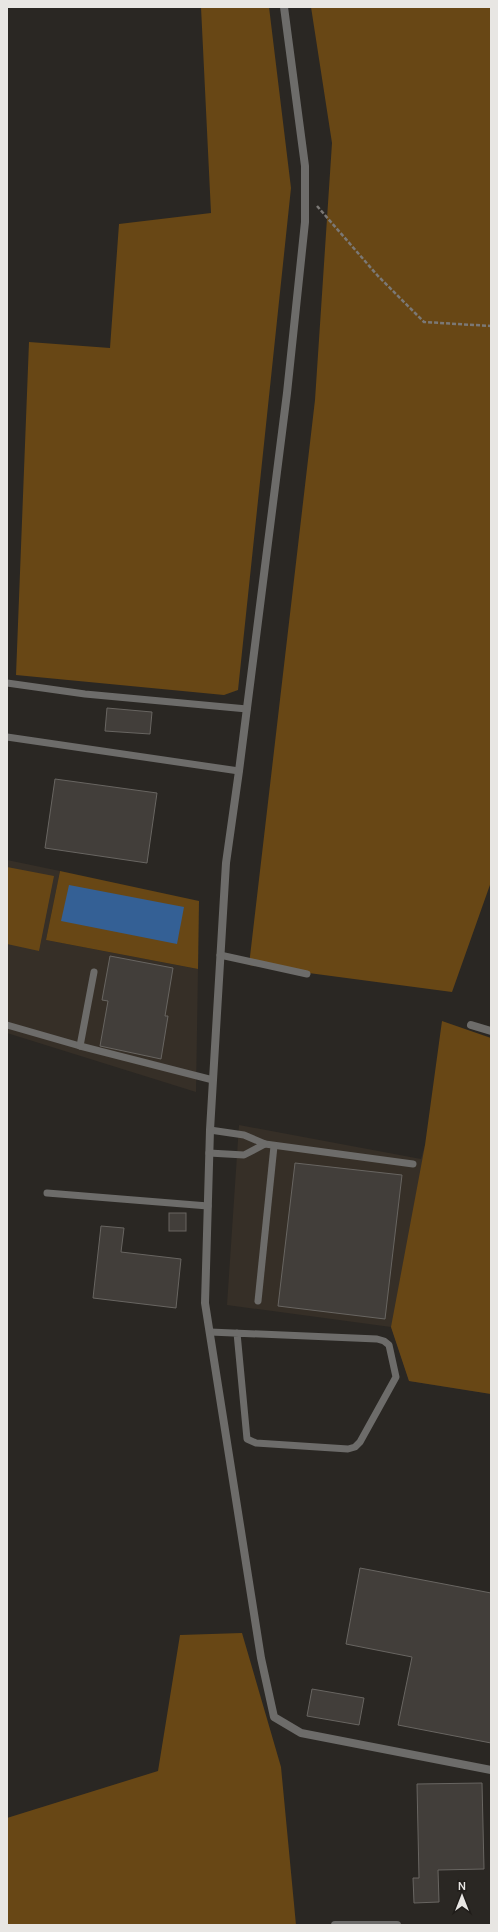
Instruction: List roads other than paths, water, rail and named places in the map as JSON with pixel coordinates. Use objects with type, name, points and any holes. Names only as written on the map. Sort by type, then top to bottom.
[{"type":"street","points":[[284,7],[305,166],[305,222],[287,393],[226,863],[210,1130],[205,1303],[261,1658],[274,1717],[301,1733],[491,1770]]},
{"type":"street","points":[[471,1025],[491,1031]]},
{"type":"street","points":[[335,1925],[397,1925]]},
{"type":"lane","points":[[7,683],[85,694],[247,709]]},
{"type":"lane","points":[[7,737],[239,771]]},
{"type":"lane","points":[[220,955],[307,974]]},
{"type":"lane","points":[[80,1046],[94,972]]},
{"type":"lane","points":[[7,1025],[80,1046],[213,1080]]},
{"type":"lane","points":[[210,1130],[244,1135],[264,1144],[274,1146],[413,1164]]},
{"type":"lane","points":[[209,1153],[244,1155],[264,1144]]},
{"type":"lane","points":[[258,1301],[274,1146]]},
{"type":"lane","points":[[47,1193],[208,1206]]},
{"type":"lane","points":[[210,1332],[237,1333],[377,1339],[384,1340],[389,1345],[396,1377],[360,1442],[355,1447],[348,1449],[256,1443],[247,1439],[237,1333]]},
{"type":"water","points":[[69,885],[184,907],[177,944],[61,921]]}]
